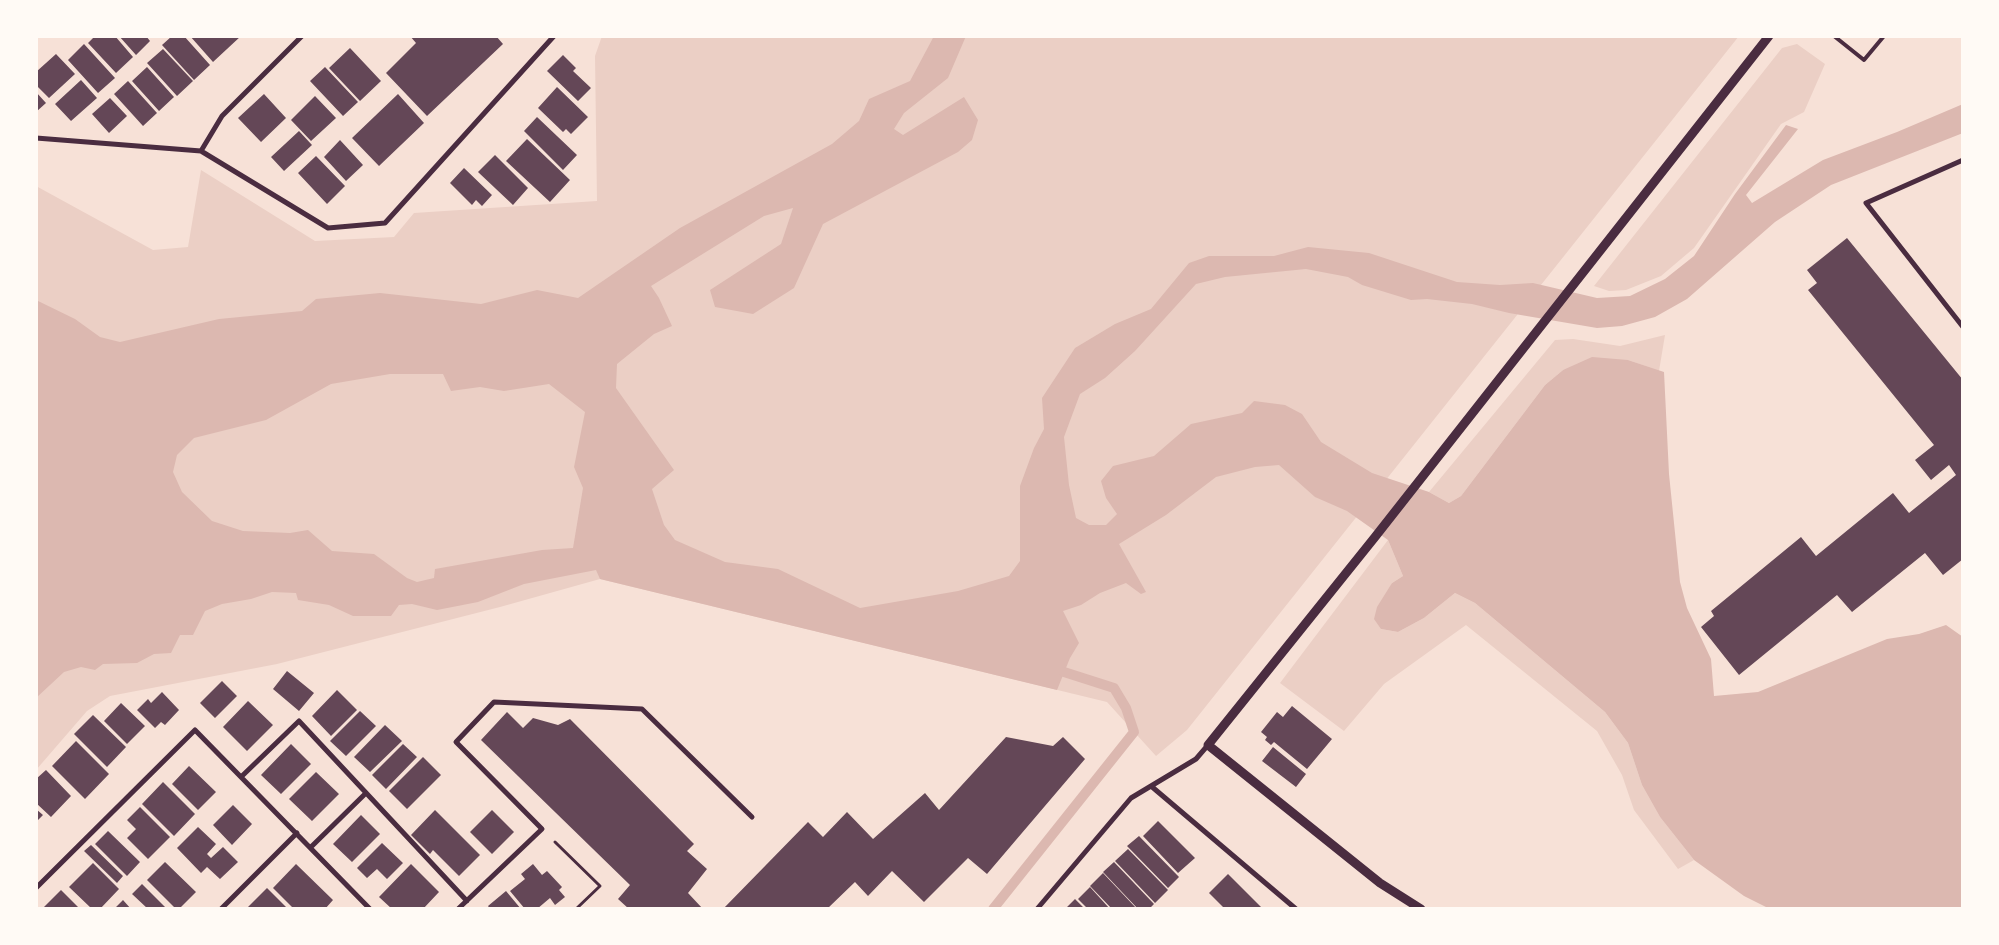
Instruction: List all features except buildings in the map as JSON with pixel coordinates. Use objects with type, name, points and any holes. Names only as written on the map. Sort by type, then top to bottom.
[{"type":"street","points":[[201,151],[222,116],[302,36]]},
{"type":"street","points":[[36,138],[201,151],[328,228],[385,223],[554,36]]},
{"type":"street","points":[[1036,909],[1131,798],[1196,759],[1208,745],[1375,537],[1770,36]]},
{"type":"street","points":[[1963,160],[1866,203],[1963,327]]},
{"type":"street","points":[[458,909],[542,829],[456,742],[494,702],[642,709],[752,817]]},
{"type":"street","points":[[241,777],[299,721],[467,900]]},
{"type":"street","points":[[36,888],[195,730],[370,909]]},
{"type":"street","points":[[1208,745],[1380,883],[1421,909]]},
{"type":"street","points":[[1151,786],[1296,909]]},
{"type":"street","points":[[310,848],[366,793]]},
{"type":"street","points":[[221,909],[297,834]]},
{"type":"lane","points":[[1834,36],[1864,60],[1884,36]]},
{"type":"path","points":[[542,829],[600,886],[576,909]]},
{"type":"shaded area","points":[[602,36],[1739,36],[1187,730],[1156,756],[1107,702],[600,579],[500,607],[277,664],[110,696],[87,711],[36,770],[36,186],[153,250],[188,247],[201,170],[315,241],[394,237],[414,213],[597,201],[595,56]]},
{"type":"shaded area","points":[[934,36],[966,36],[948,78],[904,113],[894,129],[903,135],[964,97],[978,120],[972,140],[958,152],[823,224],[794,288],[753,314],[715,307],[710,290],[781,244],[793,208],[764,216],[651,286],[659,298],[672,326],[654,334],[617,364],[616,388],[674,470],[652,489],[664,525],[675,540],[725,562],[778,569],[860,608],[958,591],[1009,576],[1020,561],[1020,486],[1034,448],[1044,429],[1042,398],[1075,348],[1115,324],[1151,309],[1189,263],[1209,256],[1274,256],[1308,247],[1369,253],[1457,282],[1500,285],[1533,283],[1597,298],[1630,296],[1665,279],[1694,256],[1735,194],[1786,125],[1798,129],[1746,195],[1752,203],[1823,160],[1963,104],[1963,133],[1831,185],[1775,222],[1687,299],[1655,317],[1622,326],[1597,328],[1509,313],[1472,304],[1427,299],[1411,300],[1362,285],[1348,277],[1306,269],[1225,277],[1196,284],[1135,351],[1105,378],[1080,394],[1064,437],[1069,485],[1076,518],[1089,525],[1106,525],[1117,514],[1106,498],[1101,481],[1113,466],[1154,456],[1191,424],[1242,413],[1254,401],[1285,405],[1302,414],[1321,442],[1372,473],[1429,492],[1449,503],[1461,496],[1545,385],[1563,370],[1592,357],[1628,360],[1664,372],[1669,474],[1680,582],[1687,608],[1711,659],[1714,696],[1758,692],[1887,639],[1919,634],[1946,625],[1963,637],[1963,909],[1770,909],[1744,896],[1694,860],[1660,817],[1642,785],[1628,743],[1605,712],[1475,603],[1455,593],[1424,618],[1398,632],[1381,629],[1374,619],[1377,607],[1392,583],[1403,576],[1388,540],[1347,511],[1315,497],[1279,465],[1255,467],[1216,477],[1166,515],[1119,544],[1146,592],[1141,594],[1126,583],[1100,593],[1081,605],[1063,611],[1079,643],[1070,658],[1057,690],[600,579],[596,570],[524,584],[478,602],[437,610],[412,604],[399,605],[391,616],[353,616],[329,605],[298,600],[296,593],[272,592],[251,599],[222,604],[205,611],[193,635],[180,635],[171,653],[154,654],[137,663],[103,664],[95,670],[81,667],[64,672],[36,698],[36,300],[75,319],[100,337],[120,342],[219,319],[302,311],[316,299],[380,293],[481,304],[537,290],[578,298],[680,228],[832,144],[859,121],[869,99],[910,81]],"holes":[[[390,374],[443,374],[451,391],[480,387],[504,391],[549,384],[585,412],[574,467],[583,488],[573,548],[542,550],[435,569],[434,578],[417,582],[407,578],[374,554],[332,551],[308,530],[290,533],[243,531],[212,521],[182,492],[173,472],[177,455],[194,438],[266,420],[331,384]]]},
{"type":"shaded area","points":[[1797,44],[1825,64],[1804,112],[1781,124],[1694,248],[1661,276],[1626,290],[1609,291],[1594,286],[1782,48]]},
{"type":"shaded area","points":[[1665,335],[1659,371],[1628,360],[1563,370],[1545,385],[1461,496],[1449,503],[1429,492],[1555,340],[1573,339],[1620,346]]},
{"type":"shaded area","points":[[1388,540],[1403,576],[1392,583],[1381,629],[1398,632],[1424,618],[1455,593],[1475,603],[1605,712],[1628,743],[1642,785],[1660,817],[1694,860],[1678,869],[1634,810],[1622,775],[1597,731],[1466,625],[1384,684],[1344,731],[1280,683]]},
{"type":"waterway","points":[[993,909],[1134,732],[1126,708],[1114,688],[1064,672]]}]
